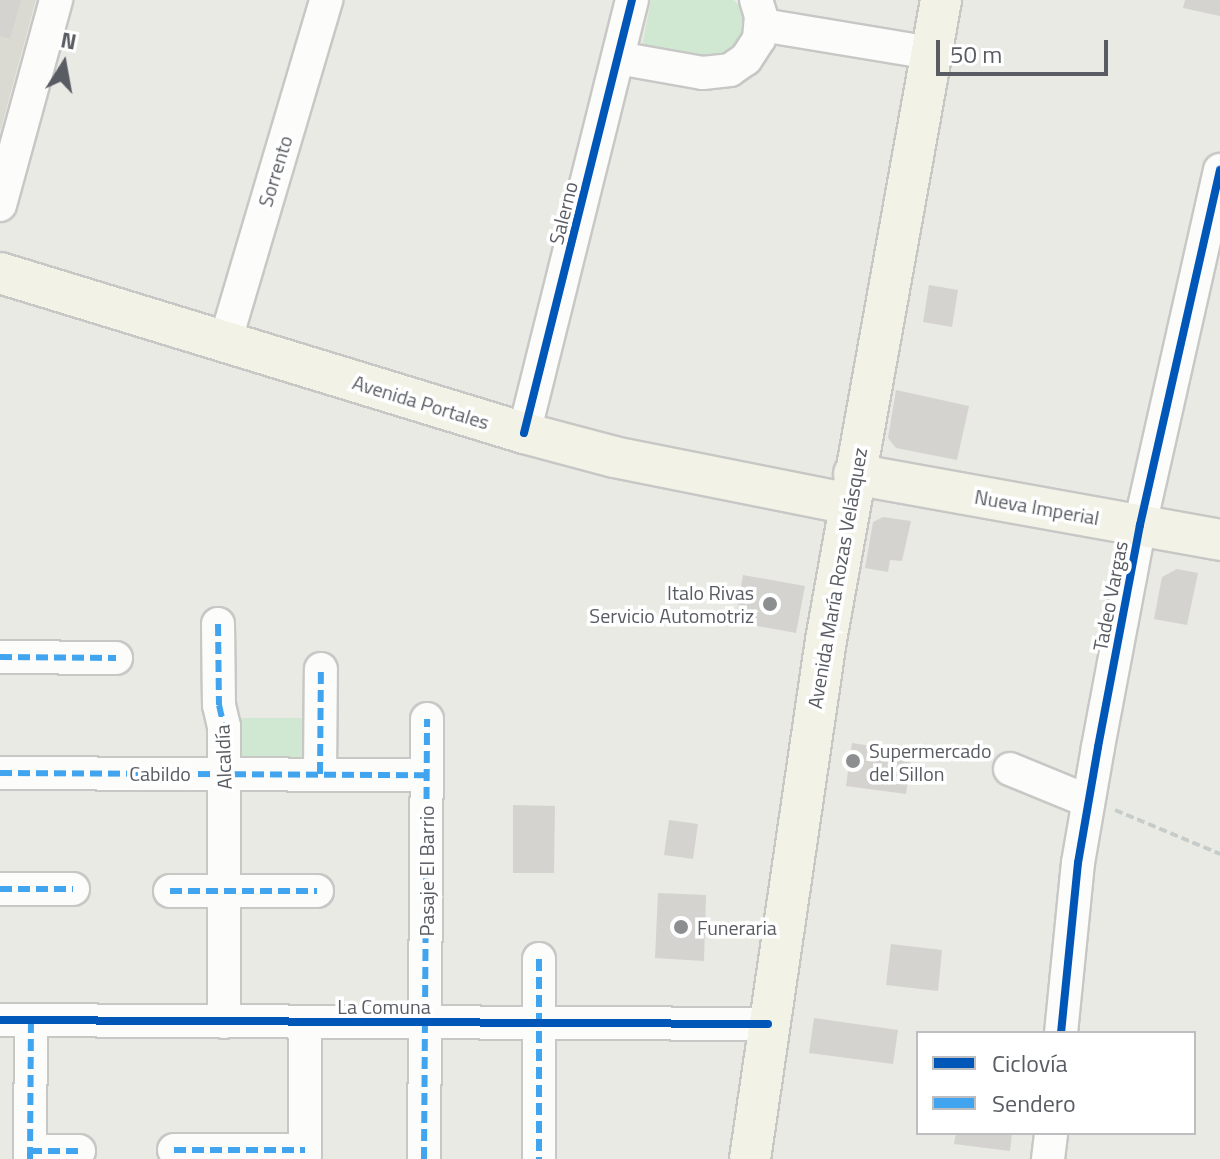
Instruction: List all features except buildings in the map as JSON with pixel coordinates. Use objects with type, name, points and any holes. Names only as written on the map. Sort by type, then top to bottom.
[{"type":"main road","name":"Avenida María Rozas Velásquez","points":[[750,1159],[768,1024],[852,489],[941,0]]},
{"type":"main road","name":"Avenida Portales","points":[[0,273],[524,433],[614,457],[852,489]]},
{"type":"main road","name":"Nueva Imperial","points":[[852,489],[1140,525],[1220,540]]},
{"type":"street","points":[[0,205],[56,0]]},
{"type":"street","name":"Sorrento","points":[[225,342],[326,0]]},
{"type":"street","name":"Salerno","points":[[524,433],[632,0]]},
{"type":"street","points":[[618,58],[703,73],[721,73],[739,66],[753,52],[759,13],[932,53]]},
{"type":"street","name":"Tadeo Vargas","points":[[1061,1031],[1088,801],[1140,525],[1220,170]]},
{"type":"street","name":"Alcaldía","points":[[218,624],[224,774],[224,1022]]},
{"type":"street","points":[[0,657],[116,658]]},
{"type":"street","points":[[320,774],[321,669]]},
{"type":"street","name":"Pasaje El Barrio","points":[[424,1159],[427,719]]},
{"type":"street","points":[[1010,769],[1088,801]]},
{"type":"street","name":"Cabildo","points":[[0,773],[427,775]]},
{"type":"street","points":[[0,889],[73,889]]},
{"type":"street","points":[[170,891],[317,891]]},
{"type":"street","points":[[539,959],[539,1159]]},
{"type":"street","points":[[15,1021],[30,1155],[79,1151]]},
{"type":"street","name":"La Comuna","points":[[15,1021],[768,1024]]},
{"type":"street","points":[[174,1150],[305,1154],[305,1022]]},
{"type":"street","points":[[1048,1159],[1051,1135]]},
{"type":"path","points":[[1088,801],[1220,854]]},
{"type":"shaded area","points":[[0,0],[36,0],[0,132]]},
{"type":"green space","points":[[651,0],[733,0],[744,9],[746,29],[742,49],[712,64],[641,51]]},
{"type":"green space","points":[[236,718],[316,718],[315,768],[236,766]]},
{"type":"marked path","points":[[218,624],[219,705],[224,726]]},
{"type":"marked path","points":[[0,657],[116,658]]},
{"type":"marked path","points":[[320,774],[321,669]]},
{"type":"marked path","points":[[424,1159],[427,719]]},
{"type":"marked path","points":[[0,773],[427,775]]},
{"type":"marked path","points":[[0,889],[73,889]]},
{"type":"marked path","points":[[170,891],[317,891]]},
{"type":"marked path","points":[[539,959],[539,1159]]},
{"type":"marked path","points":[[30,1159],[31,1021]]},
{"type":"marked path","points":[[174,1150],[305,1150]]},
{"type":"marked path","points":[[30,1151],[79,1151]]},
{"type":"cycle path","points":[[524,433],[632,0]]},
{"type":"cycle path","points":[[1061,1031],[1078,863],[1098,747],[1140,525],[1220,170]]},
{"type":"cycle path","points":[[0,1020],[768,1024]]},
{"type":"place","name":"Italo Rivas Servicio Automotriz","points":[[770,604]]},
{"type":"place","name":"Supermercado del Sillon","points":[[853,761]]},
{"type":"place","name":"Funeraria","points":[[681,927]]}]
